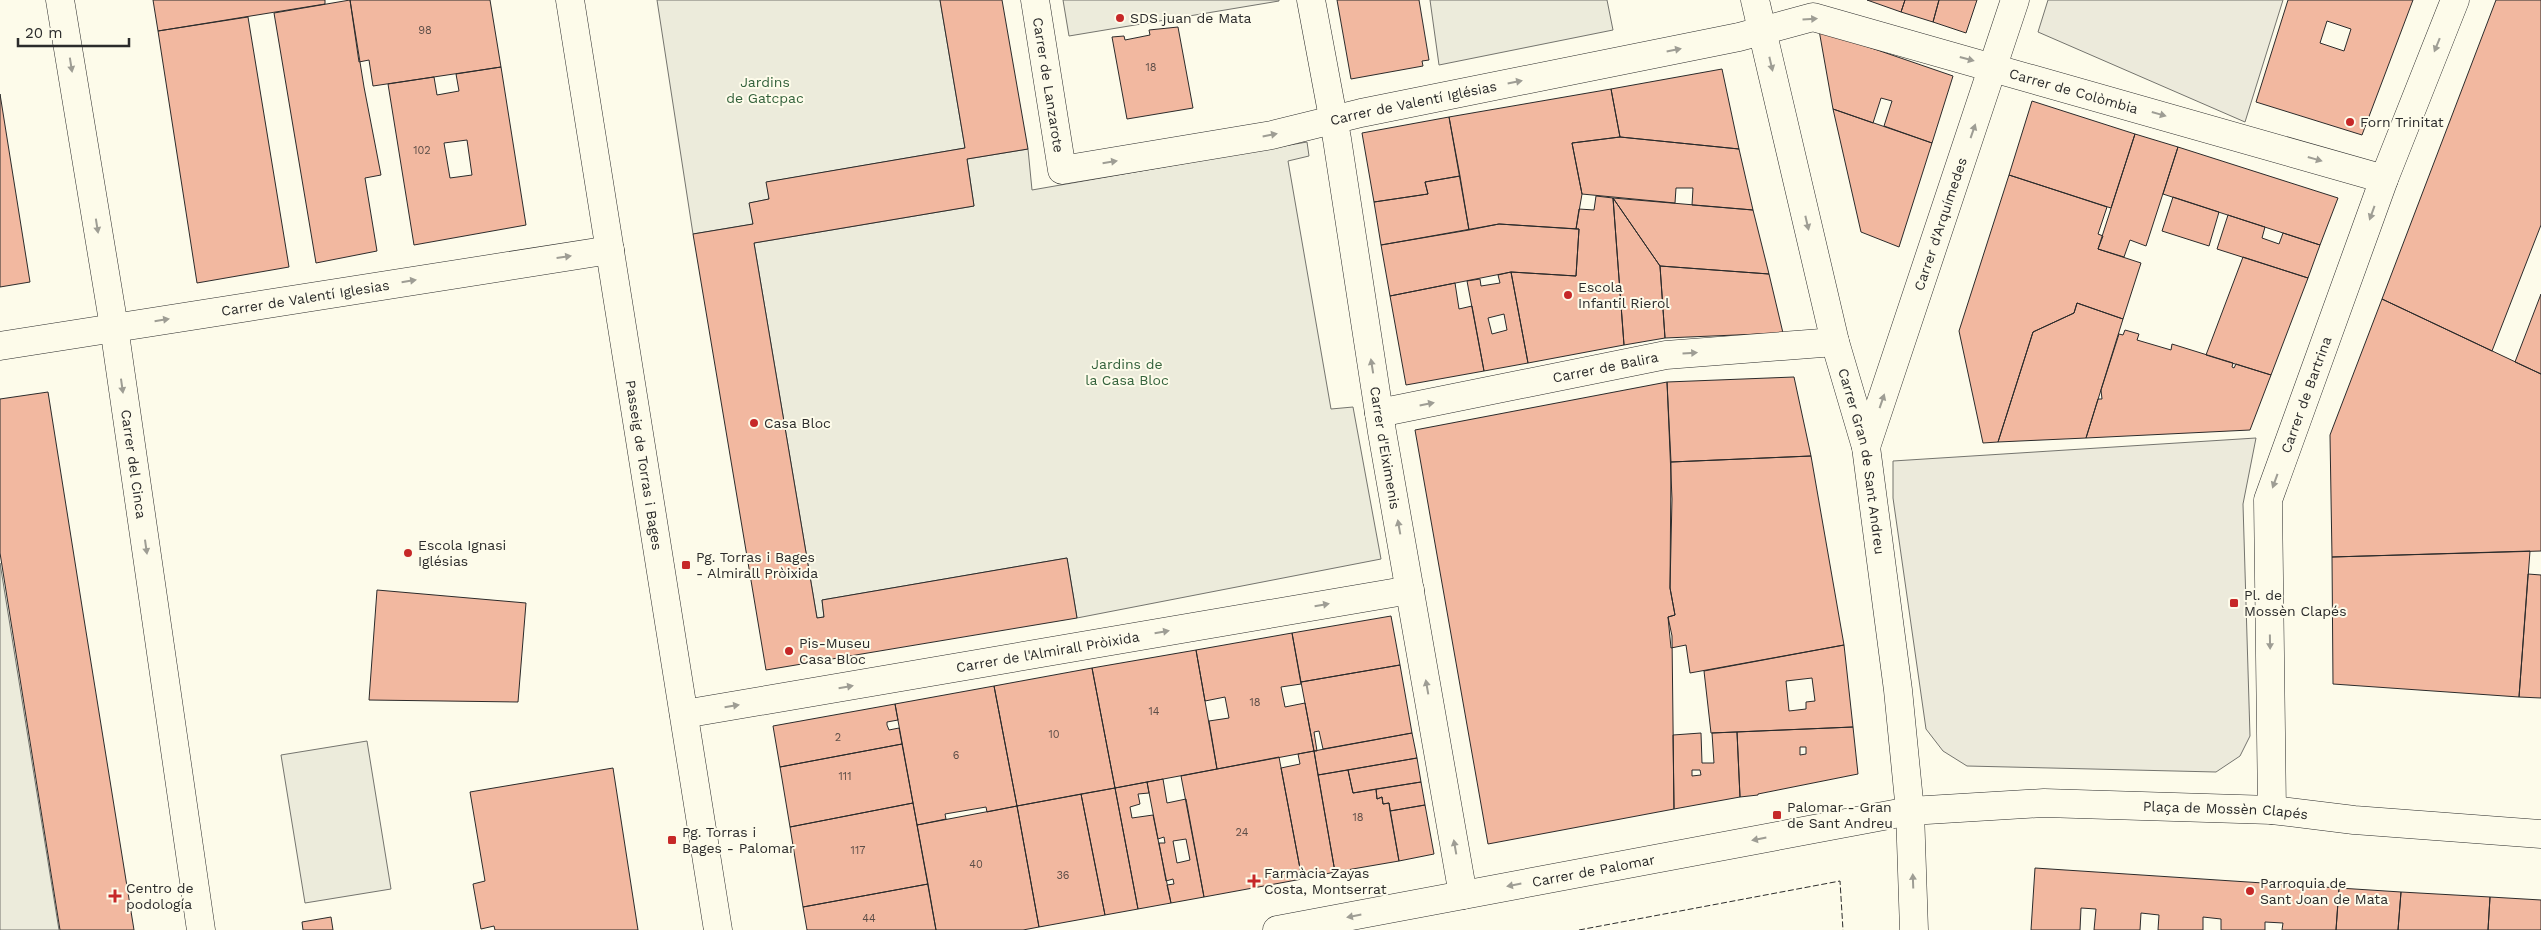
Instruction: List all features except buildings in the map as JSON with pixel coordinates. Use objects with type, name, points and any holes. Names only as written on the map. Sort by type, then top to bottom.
[{"type":"street","name":"Carrer del Cinca","points":[[60,0],[114,328],[201,930]]},
{"type":"street","name":"Passeig de Torras i Bages","points":[[570,0],[718,930]]},
{"type":"street","name":"Carrer de Lanzarote","points":[[1035,0],[1062,170]]},
{"type":"street","name":"Carrer d'Eiximenis","points":[[1312,0],[1333,122],[1338,139],[1379,413],[1463,895]]},
{"type":"street","name":"Carrer Gran de Sant Andreu","points":[[1755,0],[1835,342],[1866,448],[1898,690],[1910,811],[1914,930]]},
{"type":"street","name":"Carrer d'Arquímedes","points":[[1866,448],[2015,0]]},
{"type":"street","name":"Carrer de Bartrina","points":[[2272,810],[2268,500],[2384,179],[2456,0]]},
{"type":"street","name":"Carrer de Colòmbia","points":[[1763,29],[1813,17],[2384,179]]},
{"type":"street","name":"Carrer de Valentí Iglésias","points":[[1062,170],[1272,135],[1362,114],[1739,37],[1763,29]]},
{"type":"street","name":"Carrer de Valentí Iglesias","points":[[0,346],[610,250]]},
{"type":"street","name":"Carrer de Balira","points":[[1379,413],[1666,355],[1835,342]]},
{"type":"street","name":"Carrer de l'Almirall Pròixida","points":[[684,714],[1410,590]]},
{"type":"street","name":"Plaça de Mossèn Clapés","points":[[1910,811],[2034,803],[2272,810],[2354,820],[2541,834]]},
{"type":"street","name":"Carrer de Palomar","points":[[1277,930],[1910,811]]},
{"type":"green space","name":"Jardins de Gatcpac","points":[[657,0],[940,0],[965,148],[767,182],[769,199],[750,203],[753,224],[693,234]]},
{"type":"green space","name":"SDS juan de Mata","points":[[1063,0],[1279,0],[1279,1],[1069,36]]},
{"type":"green space","points":[[1430,0],[1607,0],[1613,30],[1439,65]]},
{"type":"green space","name":"Jardins de la Casa Bloc","points":[[1307,142],[1309,156],[1288,161],[1331,409],[1353,407],[1381,559],[1077,618],[1067,558],[822,600],[824,617],[817,618],[754,243],[974,206],[967,159],[1028,149],[1032,190]]},
{"type":"green space","points":[[0,563],[59,930],[0,930]]},
{"type":"green space","points":[[367,741],[391,889],[305,903],[281,755]]},
{"type":"shaded area","points":[[2048,0],[2283,0],[2245,122],[2038,32]]},
{"type":"shaded area","points":[[2256,438],[2243,504],[2250,736],[2240,756],[2216,772],[1967,766],[1943,751],[1926,729],[1893,498],[1893,461]]},
{"type":"fence","points":[[1579,930],[1840,881],[1843,930]]},
{"type":"place","name":"SDS juan de Mata","points":[[1120,18]]},
{"type":"place","name":"Forn Trinitat","points":[[2350,122]]},
{"type":"place","name":"Escola Infantil Rierol","points":[[1568,295]]},
{"type":"place","name":"Casa Bloc","points":[[754,423]]},
{"type":"place","name":"Escola Ignasi Iglésias","points":[[408,553]]},
{"type":"place","name":"Pg. Torras i Bages - Almirall Pròixida","points":[[686,565]]},
{"type":"place","name":"Pl. de Mossèn Clapés","points":[[2234,603]]},
{"type":"place","name":"Pis-Museu Casa Bloc","points":[[789,651]]},
{"type":"place","name":"Palomar - Gran de Sant Andreu","points":[[1777,815]]},
{"type":"place","name":"Pg. Torras i Bages - Palomar","points":[[672,840]]},
{"type":"place","name":"Farmàcia Zayas Costa, Montserrat","points":[[1254,881]]},
{"type":"place","name":"Parroquia de Sant Joan de Mata","points":[[2250,891]]},
{"type":"place","name":"Centro de podología","points":[[115,896]]}]
